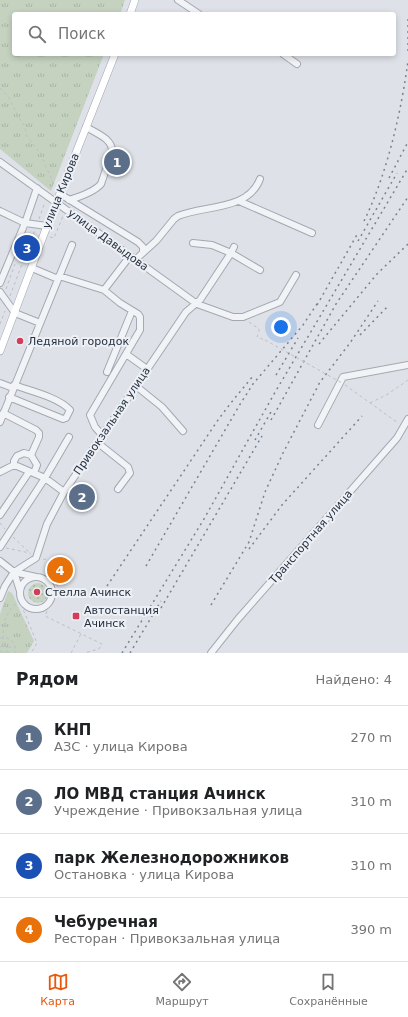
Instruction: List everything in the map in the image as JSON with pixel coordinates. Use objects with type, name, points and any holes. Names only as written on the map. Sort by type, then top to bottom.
[{"type":"main road","points":[[131,12],[135,0]]},
{"type":"main road","name":"улица Кирова","points":[[0,351],[3,337],[32,268],[114,56]]},
{"type":"street","points":[[178,0],[196,12]]},
{"type":"street","points":[[286,56],[296,64]]},
{"type":"street","points":[[70,200],[99,187],[112,152],[109,141],[86,127]]},
{"type":"street","name":"улица Давыдова","points":[[0,162],[197,304],[233,317],[243,317]]},
{"type":"street","points":[[104,290],[132,258],[143,252],[156,241],[178,216],[239,201],[254,189],[260,179]]},
{"type":"street","points":[[0,283],[25,223],[37,188]]},
{"type":"street","points":[[60,194],[138,242],[143,247],[143,252]]},
{"type":"street","points":[[239,201],[312,233]]},
{"type":"street","points":[[0,212],[25,223],[47,226]]},
{"type":"street","points":[[193,243],[212,245],[233,250],[260,270]]},
{"type":"street","points":[[0,422],[72,245]]},
{"type":"street","name":"Привокзальная улица","points":[[0,598],[5,586],[14,572],[36,558],[47,524],[64,492],[186,312],[197,304],[233,250]]},
{"type":"street","points":[[32,268],[59,278],[104,290],[120,303],[138,314],[140,317],[140,330],[90,415],[95,427],[103,436]]},
{"type":"street","points":[[243,317],[280,302],[296,275]]},
{"type":"street","points":[[0,292],[14,313],[40,323]]},
{"type":"street","points":[[107,372],[132,311]]},
{"type":"street","points":[[126,354],[147,369]]},
{"type":"street","points":[[318,426],[343,377],[408,365]]},
{"type":"street","points":[[0,383],[54,399],[67,406],[70,410],[66,418],[63,419],[9,397]]},
{"type":"street","points":[[136,386],[162,407],[183,431]]},
{"type":"street","points":[[3,413],[39,433],[39,437],[31,455]]},
{"type":"street","name":"Транспортная улица","points":[[211,653],[238,619],[397,438],[408,419]]},
{"type":"street","points":[[0,547],[45,478],[69,437]]},
{"type":"street","points":[[98,443],[128,466],[130,470],[130,473],[118,489]]},
{"type":"street","points":[[0,514],[37,465],[31,455],[24,453],[17,456],[14,461],[14,465]]},
{"type":"street","points":[[0,472],[14,465],[45,478],[64,492]]},
{"type":"street","points":[[0,561],[14,572],[44,579],[50,585],[52,595],[47,606],[41,609],[35,609],[29,608],[22,602],[14,572]]},
{"type":"street","points":[[20,592],[26,581],[38,577]]},
{"type":"path","points":[[0,88],[9,98],[25,127],[27,136],[41,155],[54,185]]},
{"type":"path","points":[[0,324],[48,196]]},
{"type":"path","points":[[243,317],[259,329],[257,337],[342,383],[392,418],[402,428]]},
{"type":"path","points":[[370,403],[388,394],[408,380]]},
{"type":"path","points":[[2,532],[4,528]]},
{"type":"path","points":[[0,547],[31,553]]},
{"type":"path","points":[[50,585],[58,584],[45,616],[102,644],[99,649],[84,653]]},
{"type":"path","points":[[3,645],[3,624],[13,606],[22,602],[37,643],[31,653]]},
{"type":"path","points":[[71,653],[82,634]]},
{"type":"path","points":[[0,638],[8,638],[12,641],[15,647],[15,653]]},
{"type":"path","points":[[3,645],[7,647],[15,647]]},
{"type":"path","points":[[2,652],[7,651],[10,653]]},
{"type":"green space","points":[[0,0],[125,0],[121,12],[12,12],[12,56],[103,56],[51,191],[0,149]]},
{"type":"green space","points":[[38,583],[45,586],[48,593],[45,600],[38,603],[31,600],[28,593],[31,586]]},
{"type":"green space","points":[[8,591],[12,593],[34,641],[27,653],[0,653],[0,614]]},
{"type":"railway","points":[[408,19],[408,51]]},
{"type":"railway","points":[[364,221],[380,183],[392,143],[408,61]]},
{"type":"railway","points":[[389,178],[408,142]]},
{"type":"railway","points":[[122,653],[204,519],[274,394],[408,168]]},
{"type":"railway","points":[[358,241],[397,173]]},
{"type":"railway","points":[[271,420],[336,304],[408,197]]},
{"type":"railway","points":[[317,305],[358,233]]},
{"type":"railway","points":[[319,344],[377,274],[408,244]]},
{"type":"railway","points":[[146,566],[253,384],[303,325],[319,301]]},
{"type":"railway","points":[[211,605],[249,542],[265,492],[283,453],[320,382],[350,343],[378,301]]},
{"type":"railway","points":[[360,335],[389,305]]},
{"type":"railway","points":[[276,375],[298,338]]},
{"type":"railway","points":[[107,586],[218,420],[253,376]]},
{"type":"railway","points":[[255,440],[271,412]]},
{"type":"railway","points":[[249,549],[282,505],[362,416]]},
{"type":"railway","points":[[161,608],[262,436]]},
{"type":"railway","points":[[130,653],[161,601]]},
{"type":"place","name":"КНП","points":[[117,162]]},
{"type":"place","name":"парк Железнодорожников","points":[[27,248]]},
{"type":"place","name":"Ледяной городок","points":[[20,341]]},
{"type":"place","name":"ЛО МВД станция Ачинск","points":[[82,497]]},
{"type":"place","name":"Чебуречная","points":[[60,570]]},
{"type":"place","name":"Стелла Ачинск","points":[[37,592]]},
{"type":"place","name":"Автостанция Ачинск","points":[[76,616]]}]
